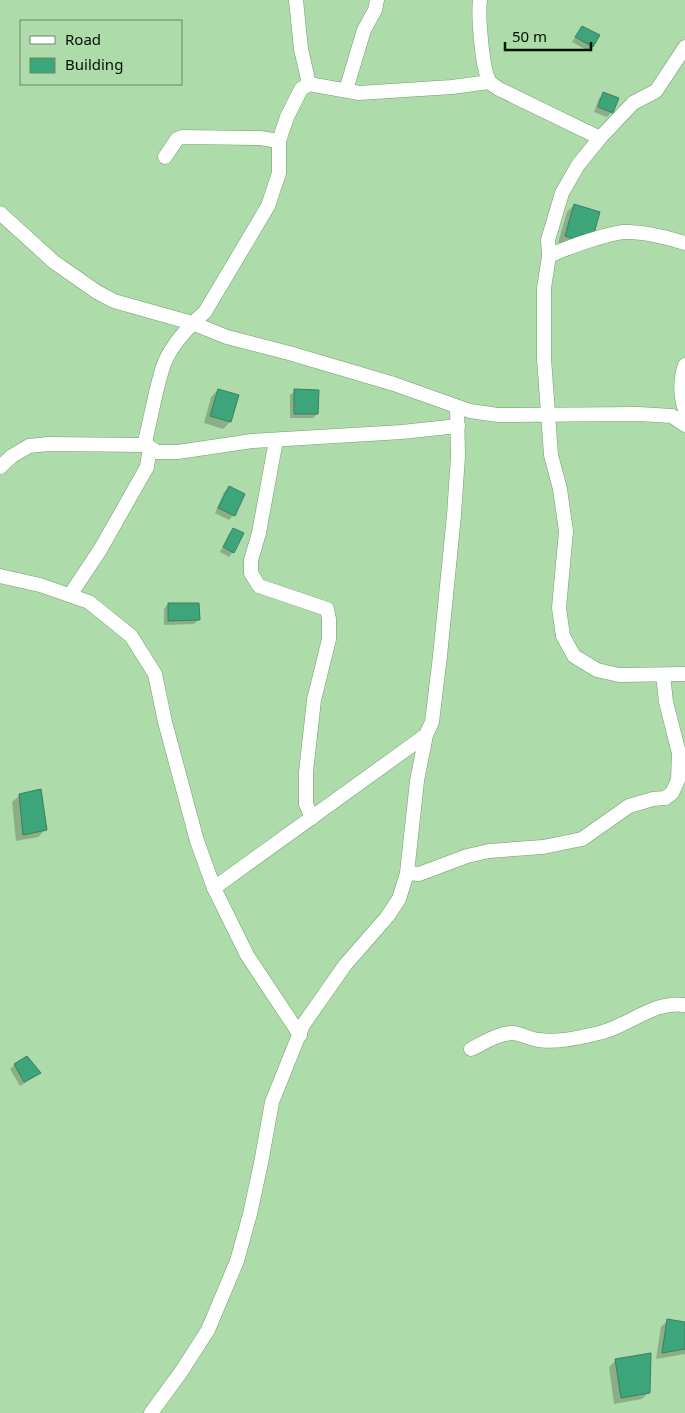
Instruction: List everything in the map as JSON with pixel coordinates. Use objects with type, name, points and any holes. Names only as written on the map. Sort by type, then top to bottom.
[{"type":"street","points":[[296,0],[301,49],[309,84]]},
{"type":"street","points":[[346,90],[364,30],[375,10],[377,0]]},
{"type":"street","points":[[480,0],[479,11],[483,55],[485,71],[489,82],[499,89],[600,138]]},
{"type":"street","points":[[685,47],[656,91],[633,103],[578,165],[562,193],[548,240],[549,256],[544,288],[544,358],[551,455],[560,489],[566,531],[559,608],[563,636],[574,656],[597,670],[619,675],[685,674]]},
{"type":"street","points":[[70,595],[100,550],[147,467],[148,446],[146,437],[164,363],[192,323],[204,312],[268,206],[278,173],[279,142],[287,117],[301,89],[309,84],[359,93],[452,87],[489,82]]},
{"type":"street","points":[[165,157],[177,139],[182,137],[260,138],[279,142]]},
{"type":"street","points":[[0,212],[54,262],[97,292],[114,300],[192,323],[227,337],[394,384],[470,411],[498,415],[639,414],[682,417],[681,387],[685,365]]},
{"type":"street","points":[[549,256],[568,248],[624,232],[646,234],[685,243]]},
{"type":"street","points":[[151,1413],[181,1372],[208,1330],[237,1261],[250,1214],[272,1102],[300,1035],[312,1012],[345,965],[388,917],[399,899],[407,874],[416,781],[426,734],[432,722],[442,637],[454,515],[458,456],[458,407]]},
{"type":"street","points":[[0,467],[12,456],[29,446],[48,444],[148,446],[157,452],[178,452],[252,441],[402,432],[458,426]]},
{"type":"street","points":[[276,440],[261,523],[251,560],[251,573],[259,586],[327,609],[330,619],[329,640],[314,700],[306,772],[306,804],[312,818]]},
{"type":"street","points":[[147,467],[156,465],[178,452]]},
{"type":"street","points":[[0,576],[40,585],[89,602],[131,636],[155,674],[165,722],[197,841],[214,888],[247,955],[300,1035]]},
{"type":"street","points":[[407,874],[419,874],[467,856],[490,851],[543,847],[582,839],[629,806],[665,798],[672,793],[678,780],[680,736],[666,702],[663,675]]},
{"type":"street","points":[[214,888],[426,734]]},
{"type":"street","points":[[471,1050],[498,1035],[513,1033],[540,1041],[570,1039],[602,1032],[668,1004],[685,1006]]},
{"type":"building","points":[[582,26],[600,35],[593,47],[575,37]]},
{"type":"building","points":[[603,92],[619,98],[613,113],[598,107]]},
{"type":"building","points":[[574,204],[600,212],[593,237],[582,234],[580,241],[565,236]]},
{"type":"building","points":[[218,389],[239,395],[231,422],[210,416]]},
{"type":"building","points":[[294,389],[319,390],[318,414],[294,414]]},
{"type":"building","points":[[229,486],[245,494],[235,516],[218,508]]},
{"type":"building","points":[[233,528],[244,533],[234,553],[223,547]]},
{"type":"building","points":[[168,603],[199,603],[200,620],[168,621]]},
{"type":"building","points":[[41,789],[47,830],[23,835],[19,794]]},
{"type":"building","points":[[27,1056],[41,1073],[24,1082],[14,1064]]},
{"type":"building","points":[[667,1319],[685,1322],[685,1349],[662,1353]]},
{"type":"building","points":[[651,1353],[650,1393],[621,1398],[615,1359]]}]
